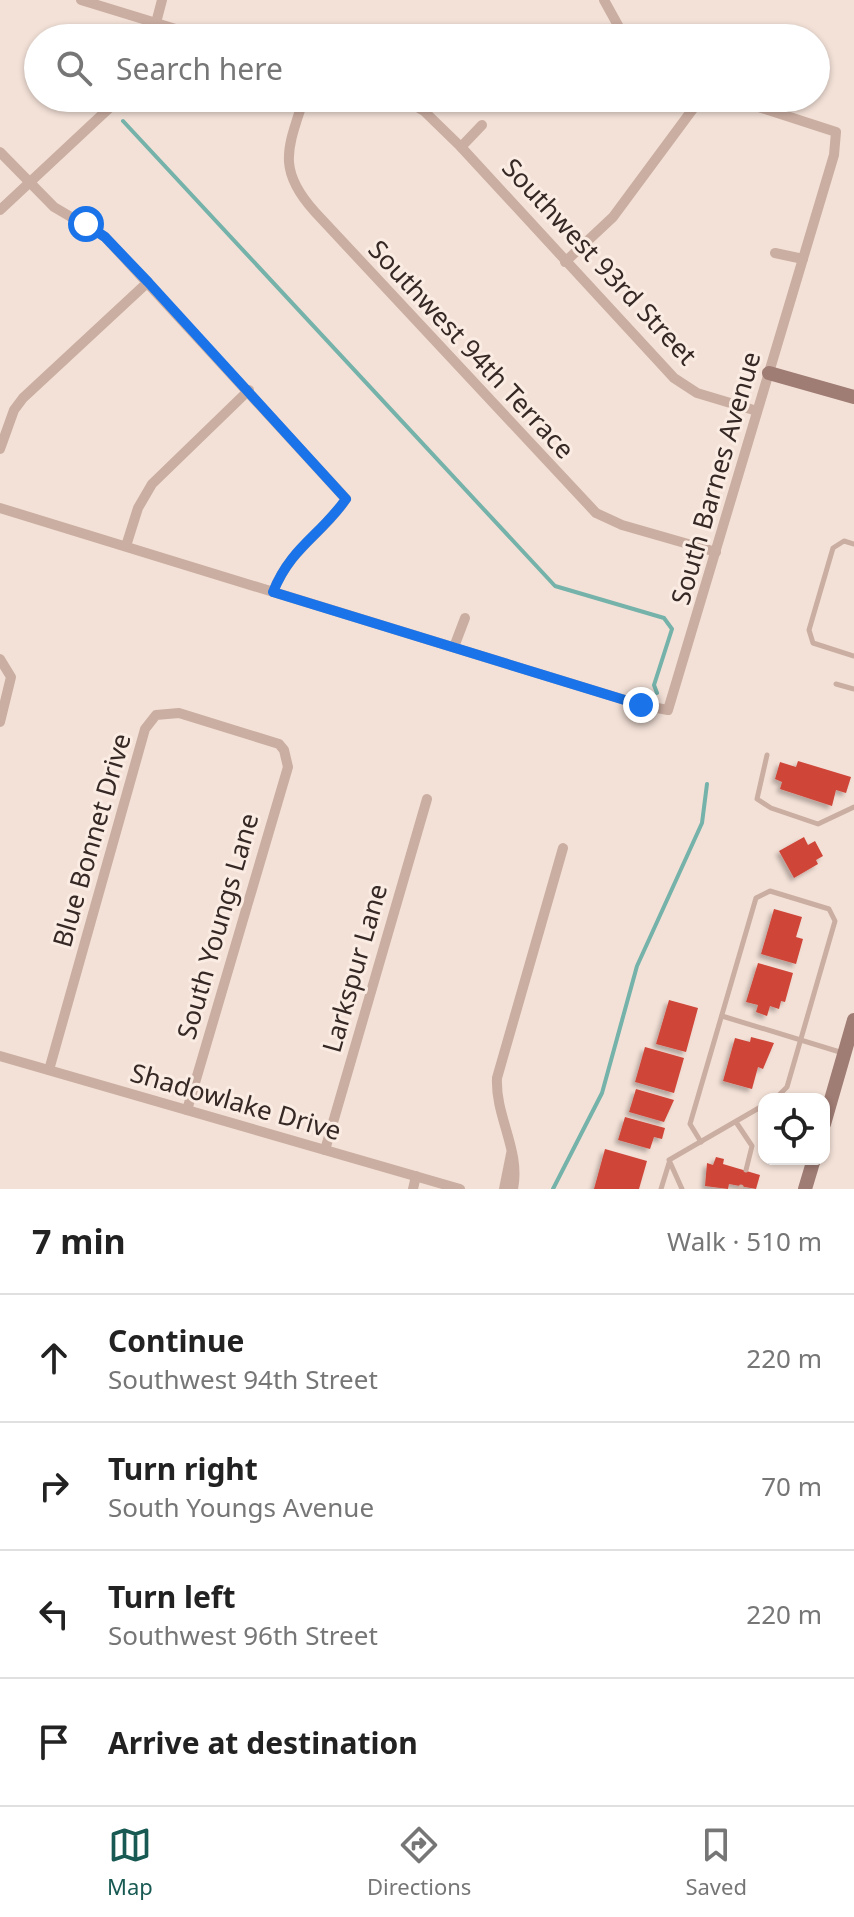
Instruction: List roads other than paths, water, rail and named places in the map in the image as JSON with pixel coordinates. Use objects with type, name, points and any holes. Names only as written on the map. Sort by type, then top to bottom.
[{"type":"main road","points":[[769,373],[854,397]]},
{"type":"main road","points":[[830,1104],[854,1020]]},
{"type":"main road","points":[[805,1189],[812,1165]]},
{"type":"street","points":[[81,0],[159,24]]},
{"type":"street","points":[[156,23],[162,0]]},
{"type":"street","points":[[604,0],[617,24]]},
{"type":"street","points":[[0,210],[105,112]]},
{"type":"street","name":"Southwest 94th Terrace","points":[[301,112],[288,163],[293,184],[315,212],[596,513],[622,525],[716,552]]},
{"type":"street","name":"Southwest 93rd Street","points":[[425,112],[680,383],[709,397],[757,411]]},
{"type":"street","points":[[565,262],[613,217],[691,112]]},
{"type":"street","name":"South Barnes Avenue","points":[[454,647],[641,705],[668,710],[834,155],[836,132],[774,112]]},
{"type":"street","points":[[461,147],[482,125]]},
{"type":"street","points":[[0,152],[54,207],[105,237],[249,390],[346,499],[332,519],[288,561],[273,592]]},
{"type":"street","points":[[775,253],[803,259]]},
{"type":"street","points":[[0,449],[14,410],[23,398],[148,282]]},
{"type":"street","points":[[126,546],[138,508],[152,484],[249,390]]},
{"type":"street","points":[[0,508],[454,647],[465,618]]},
{"type":"street","points":[[0,659],[10,672],[11,685],[0,722]]},
{"type":"street","name":"Blue Bonnet Drive","points":[[49,1070],[148,724],[162,712],[179,713],[273,742],[286,754]]},
{"type":"street","name":"South Youngs Lane","points":[[187,1110],[286,773],[286,754]]},
{"type":"street","name":"Larkspur Lane","points":[[325,1150],[427,799]]},
{"type":"street","points":[[513,1189],[516,1166],[498,1097],[499,1067],[563,848]]},
{"type":"street","name":"Shadowlake Drive","points":[[0,1056],[416,1176],[431,1185],[460,1189]]},
{"type":"street","points":[[504,1189],[512,1152]]},
{"type":"street","points":[[413,1189],[416,1176]]},
{"type":"lane","points":[[854,544],[844,541],[833,548],[809,630],[813,643],[854,656]]},
{"type":"lane","points":[[836,684],[854,689]]},
{"type":"lane","points":[[767,755],[757,799],[771,808],[818,824],[854,807]]},
{"type":"lane","points":[[701,1142],[690,1124],[756,898],[770,891],[829,909],[835,921],[787,1087],[781,1093]]},
{"type":"lane","points":[[722,1016],[845,1053]]},
{"type":"lane","points":[[661,1189],[669,1160],[758,1109]]},
{"type":"lane","points":[[736,1122],[752,1146],[746,1170]]},
{"type":"lane","points":[[669,1160],[682,1189]]},
{"type":"waterway","points":[[123,121],[555,586],[664,618],[672,629],[654,685],[657,693]]},
{"type":"waterway","points":[[553,1189],[602,1093],[637,966],[702,823],[707,784]]}]
